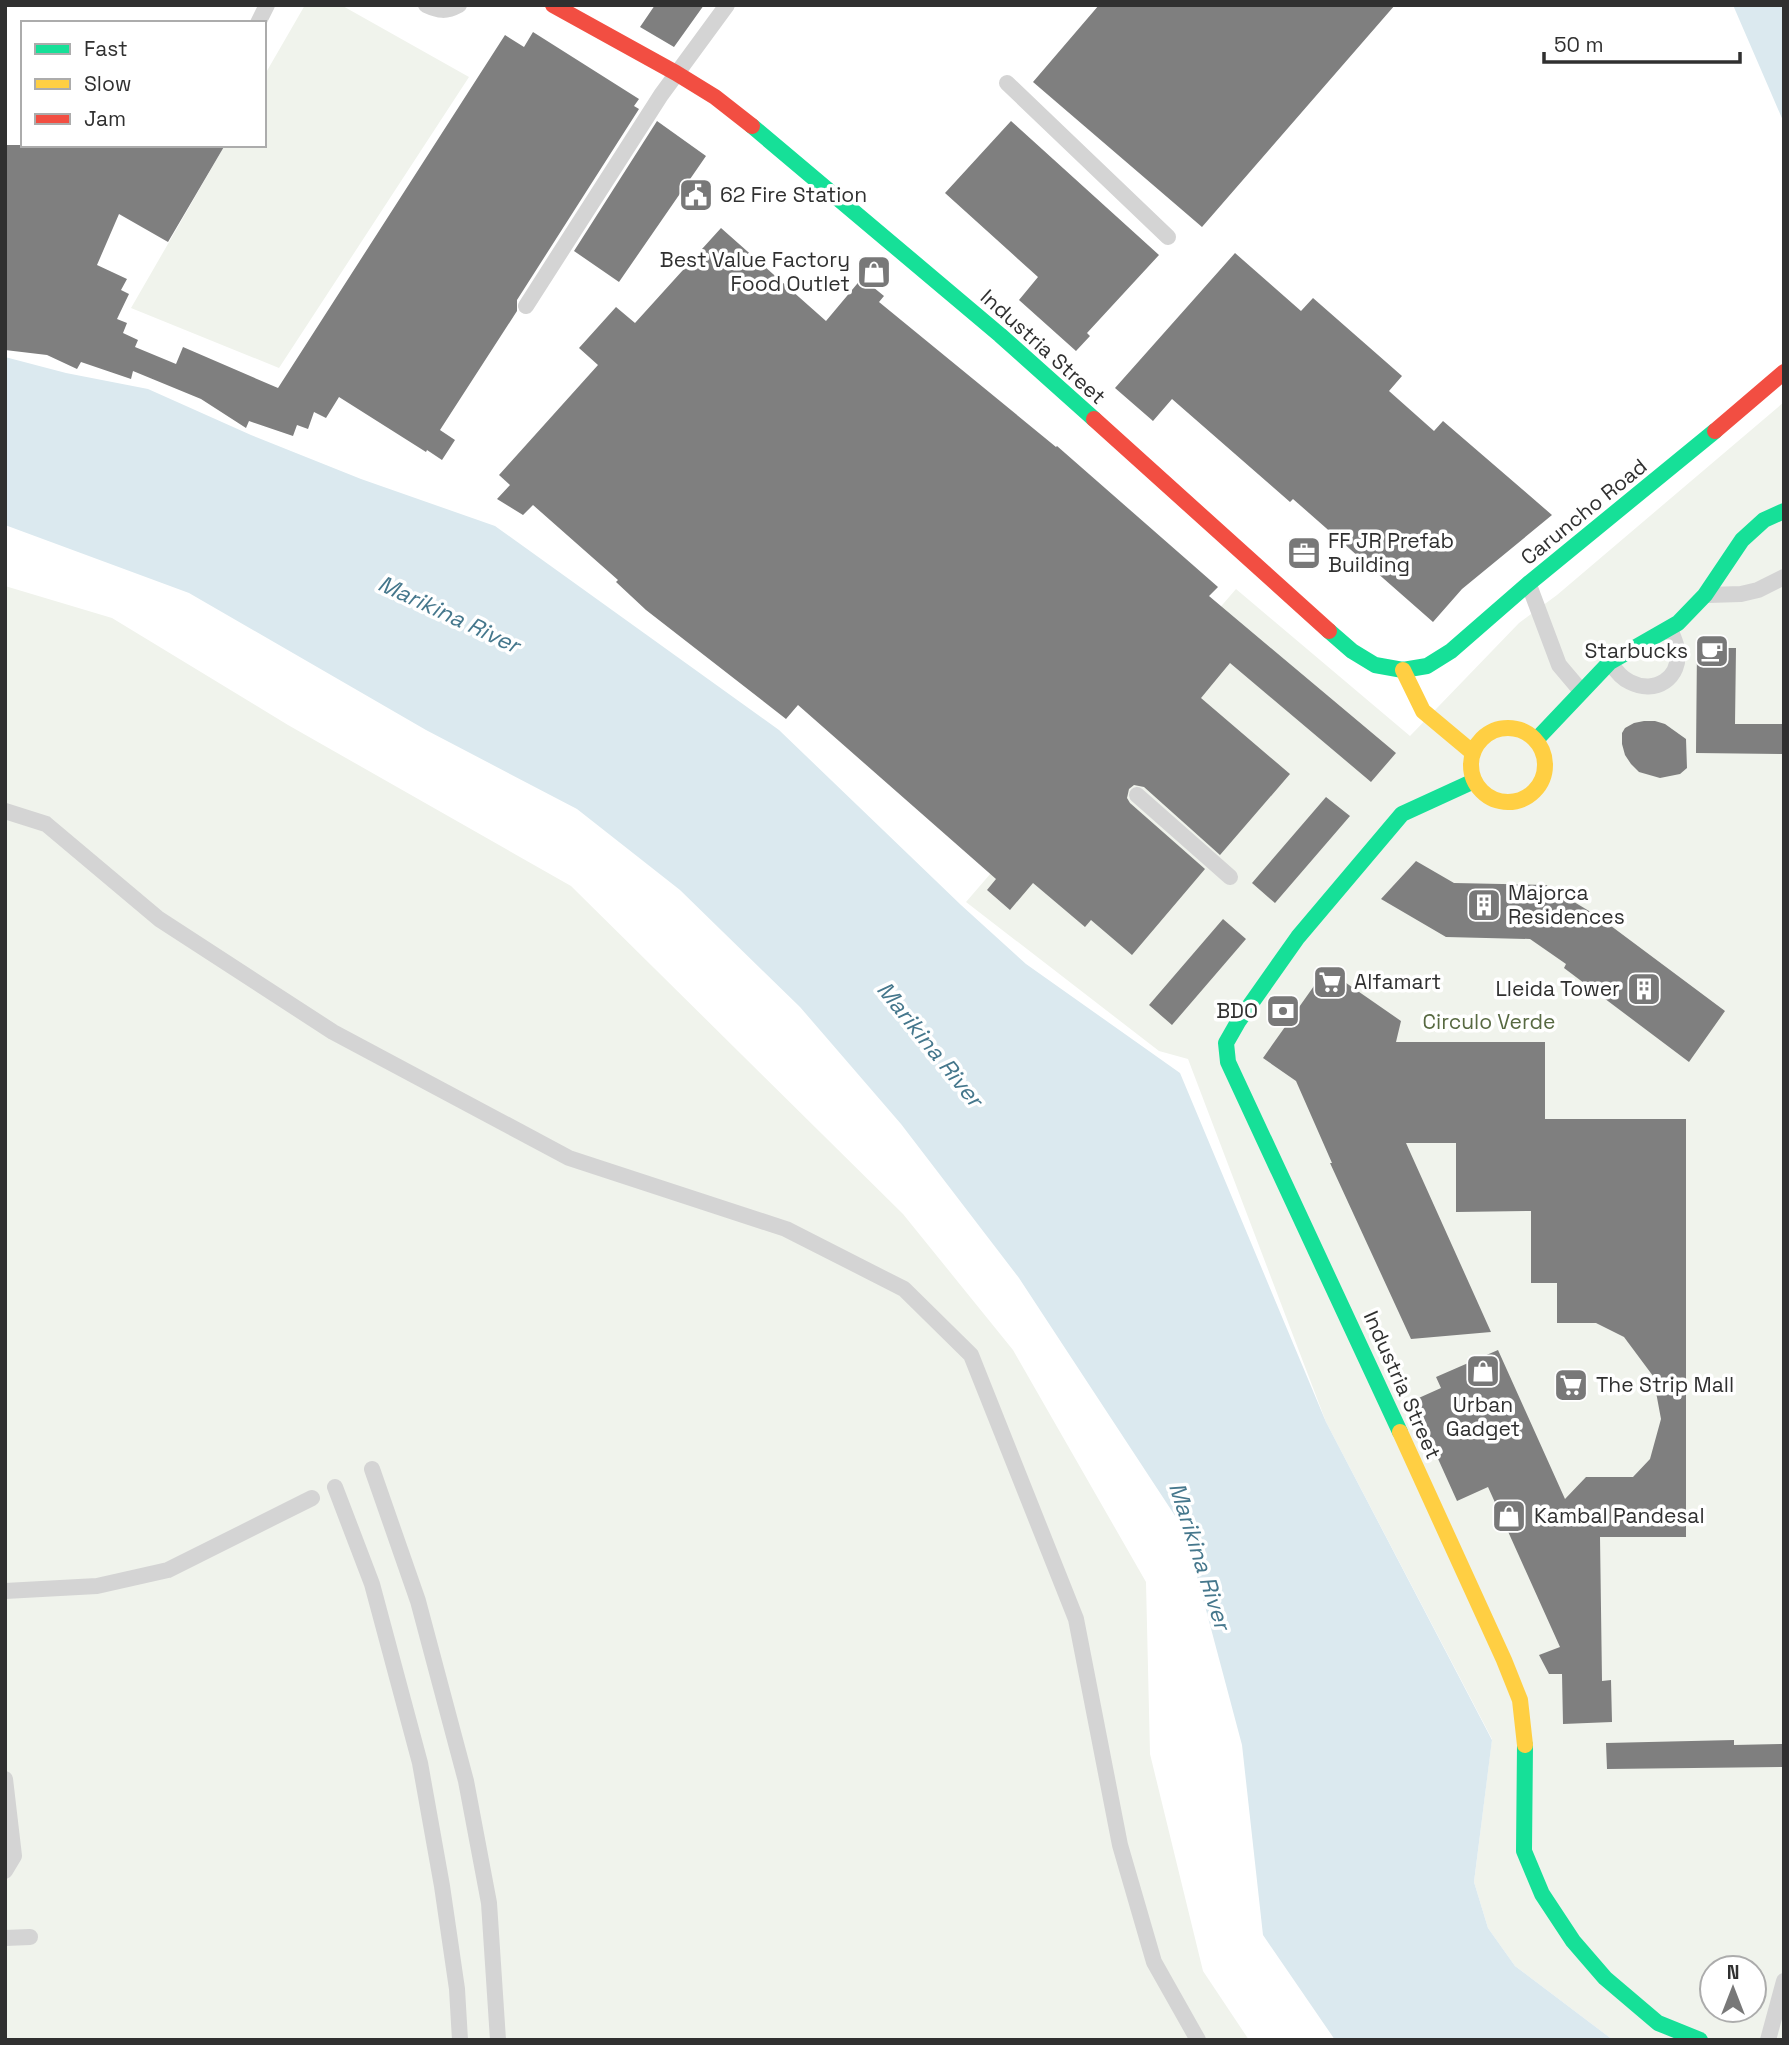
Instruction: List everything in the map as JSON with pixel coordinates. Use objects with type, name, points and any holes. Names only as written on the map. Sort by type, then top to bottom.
[{"type":"street","name":"Industria Street","points":[[553,5],[715,97],[1000,335],[1352,651],[1375,665],[1403,670]]},
{"type":"street","name":"Caruncho Road","points":[[1403,670],[1427,666],[1451,652],[1528,584],[1784,372]]},
{"type":"street","points":[[1536,740],[1610,662],[1678,622],[1706,595],[1742,540],[1764,520],[1784,511]]},
{"type":"street","points":[[1403,670],[1423,711],[1472,752]]},
{"type":"street","points":[[1506,727],[1520,730],[1536,740],[1544,757],[1544,775],[1528,796],[1511,802],[1502,801],[1485,794],[1474,781],[1470,766],[1472,752],[1480,740],[1491,731],[1506,727]]},
{"type":"street","name":"Industria Street","points":[[1474,781],[1402,814],[1298,937],[1238,1022],[1226,1043],[1228,1062],[1353,1329],[1520,1700],[1525,1736],[1524,1851],[1542,1894],[1573,1941],[1605,1978],[1658,2022],[1700,2040]]},
{"type":"lane","points":[[259,21],[267,5]]},
{"type":"lane","points":[[426,5],[439,11],[459,5]]},
{"type":"lane","points":[[526,306],[661,95],[727,5]]},
{"type":"lane","points":[[1007,83],[1168,237]]},
{"type":"lane","points":[[1706,595],[1741,594],[1758,590],[1784,577]]},
{"type":"lane","points":[[1528,584],[1559,665],[1581,691]]},
{"type":"lane","points":[[1610,662],[1628,681],[1638,686],[1650,687],[1665,682],[1674,674],[1677,661],[1677,649],[1670,628]]},
{"type":"lane","points":[[1137,795],[1230,877]]},
{"type":"lane","points":[[5,811],[46,824],[159,919],[333,1032],[569,1158],[786,1229],[904,1290],[971,1355],[1076,1619],[1119,1845],[1154,1962],[1198,2040]]},
{"type":"lane","points":[[372,1469],[418,1601],[466,1781],[489,1903],[498,2040]]},
{"type":"lane","points":[[335,1487],[372,1584],[420,1763],[457,1989],[460,2040]]},
{"type":"lane","points":[[5,1591],[97,1586],[168,1570],[312,1498]]},
{"type":"lane","points":[[5,1779],[14,1856],[5,1871]]},
{"type":"lane","points":[[5,1938],[30,1937]]},
{"type":"lane","points":[[1768,2040],[1784,1981]]},
{"type":"green space","points":[[305,5],[341,5],[469,77],[279,368],[131,308],[224,147],[266,147],[266,73]]},
{"type":"green space","name":"Circulo Verde","points":[[1784,402],[1784,2040],[1613,2040],[1515,1966],[1488,1928],[1474,1882],[1492,1739],[1326,1422],[1188,1059],[1159,1051],[966,902],[1236,589],[1410,736],[1519,623],[1557,595]]},
{"type":"green space","points":[[5,586],[112,618],[288,725],[571,886],[903,1214],[1013,1350],[1146,1582],[1150,1754],[1203,1971],[1249,2040],[5,2040]]},
{"type":"water","points":[[1733,5],[1784,5],[1784,123]]},
{"type":"water","name":"Marikina River","points":[[5,357],[66,373],[148,389],[251,435],[361,479],[495,526],[779,730],[1026,964],[1180,1073],[1326,1422],[1492,1740],[1474,1882],[1488,1928],[1515,1966],[1613,2040],[1335,2040],[1263,1935],[1242,1745],[1185,1531],[1019,1278],[901,1124],[800,1007],[680,890],[577,809],[426,730],[189,593],[5,525]]},
{"type":"building","points":[[655,5],[704,5],[674,47],[640,27]]},
{"type":"building","points":[[1099,5],[1395,5],[1202,227],[1033,82]]},
{"type":"building","points":[[533,32],[639,99],[634,106],[639,109],[517,300],[517,311],[440,430],[455,440],[442,460],[339,397],[326,418],[314,412],[308,429],[297,425],[293,436],[249,421],[246,428],[201,399],[133,371],[131,379],[81,362],[77,369],[47,355],[5,350],[5,145],[224,147],[168,242],[119,214],[97,265],[127,279],[121,290],[129,294],[117,319],[127,323],[123,333],[138,340],[135,347],[176,364],[183,347],[278,388],[505,35],[524,47]]},
{"type":"building","points":[[657,121],[706,156],[619,282],[574,251]]},
{"type":"building","points":[[1011,121],[1159,255],[1087,333],[1090,336],[1076,351],[1019,300],[1038,277],[945,193]]},
{"type":"building","points":[[721,228],[826,321],[862,278],[884,296],[879,302],[1057,446],[1218,587],[1209,596],[1396,753],[1371,782],[1230,663],[1201,698],[1290,774],[1220,855],[1144,787],[1134,785],[1129,789],[1127,798],[1130,803],[1205,869],[1132,955],[1091,920],[1085,927],[1033,883],[1010,910],[987,890],[996,879],[798,705],[786,719],[646,610],[616,582],[618,580],[533,505],[523,515],[497,499],[510,485],[499,475],[598,365],[579,348],[616,307],[635,323]]},
{"type":"building","points":[[1235,253],[1301,311],[1313,298],[1402,376],[1389,391],[1434,431],[1443,421],[1552,515],[1462,589],[1433,622],[1293,499],[1290,502],[1172,399],[1153,421],[1115,388]]},
{"type":"building","points":[[1697,648],[1736,648],[1735,724],[1784,724],[1784,754],[1696,753]]},
{"type":"building","points":[[1644,721],[1665,724],[1686,739],[1687,768],[1680,774],[1660,778],[1639,772],[1631,764],[1625,755],[1622,733],[1634,723]]},
{"type":"building","points":[[1326,797],[1350,816],[1275,903],[1252,883]]},
{"type":"building","points":[[1416,861],[1454,883],[1546,885],[1599,917],[1725,1011],[1689,1062],[1564,968],[1566,964],[1530,939],[1446,937],[1381,899]]},
{"type":"building","points":[[1223,919],[1246,939],[1172,1025],[1149,1005]]},
{"type":"building","points":[[1326,969],[1401,1021],[1396,1042],[1545,1042],[1545,1119],[1686,1119],[1686,1537],[1600,1537],[1602,1681],[1611,1680],[1612,1722],[1563,1724],[1562,1674],[1549,1674],[1539,1655],[1560,1647],[1488,1487],[1457,1501],[1412,1401],[1441,1388],[1436,1377],[1498,1350],[1565,1499],[1586,1477],[1633,1477],[1650,1459],[1661,1419],[1653,1376],[1624,1337],[1596,1323],[1557,1323],[1557,1283],[1531,1283],[1531,1211],[1456,1212],[1456,1143],[1406,1143],[1491,1332],[1411,1339],[1330,1163],[1296,1081],[1263,1058]]},
{"type":"building","points":[[1734,1740],[1734,1745],[1784,1744],[1784,1767],[1607,1769],[1606,1743]]},
{"type":"traffic: fast","points":[[752,126],[1000,335],[1094,419]]},
{"type":"traffic: fast","points":[[1329,631],[1352,651],[1375,665],[1403,670],[1427,666],[1451,651],[1528,584],[1715,431]]},
{"type":"traffic: fast","points":[[1536,740],[1610,662],[1678,623],[1705,595],[1742,540],[1764,520],[1784,511]]},
{"type":"traffic: fast","points":[[1400,1432],[1228,1062],[1226,1043],[1298,937],[1402,814],[1474,781]]},
{"type":"traffic: fast","points":[[1525,1745],[1524,1851],[1542,1894],[1573,1941],[1605,1978],[1658,2023],[1700,2040]]},
{"type":"traffic: slow","points":[[1403,670],[1423,711],[1472,752]]},
{"type":"traffic: slow","points":[[1508,728],[1529,734],[1539,744],[1545,765],[1539,786],[1529,796],[1508,802],[1487,796],[1477,786],[1471,765],[1477,744],[1487,734],[1508,728]]},
{"type":"traffic: slow","points":[[1400,1432],[1520,1700],[1525,1745]]},
{"type":"traffic: jam","points":[[553,5],[676,73],[715,97],[752,126]]},
{"type":"traffic: jam","points":[[1715,431],[1784,372]]},
{"type":"traffic: jam","points":[[1094,419],[1329,631]]},
{"type":"place","name":"62 Fire Station","points":[[696,195]]},
{"type":"place","name":"Best Value Factory Food Outlet","points":[[874,272]]},
{"type":"place","name":"FF JR Prefab Building","points":[[1304,553]]},
{"type":"place","name":"Starbucks","points":[[1712,651]]},
{"type":"place","name":"Majorca Residences","points":[[1484,905]]},
{"type":"place","name":"Alfamart","points":[[1330,982]]},
{"type":"place","name":"Lleida Tower","points":[[1644,989]]},
{"type":"place","name":"BDO","points":[[1283,1011]]},
{"type":"place","name":"Urban Gadget","points":[[1483,1371]]},
{"type":"place","name":"The Strip Mall","points":[[1571,1385]]},
{"type":"place","name":"Kambal Pandesal","points":[[1509,1516]]}]
